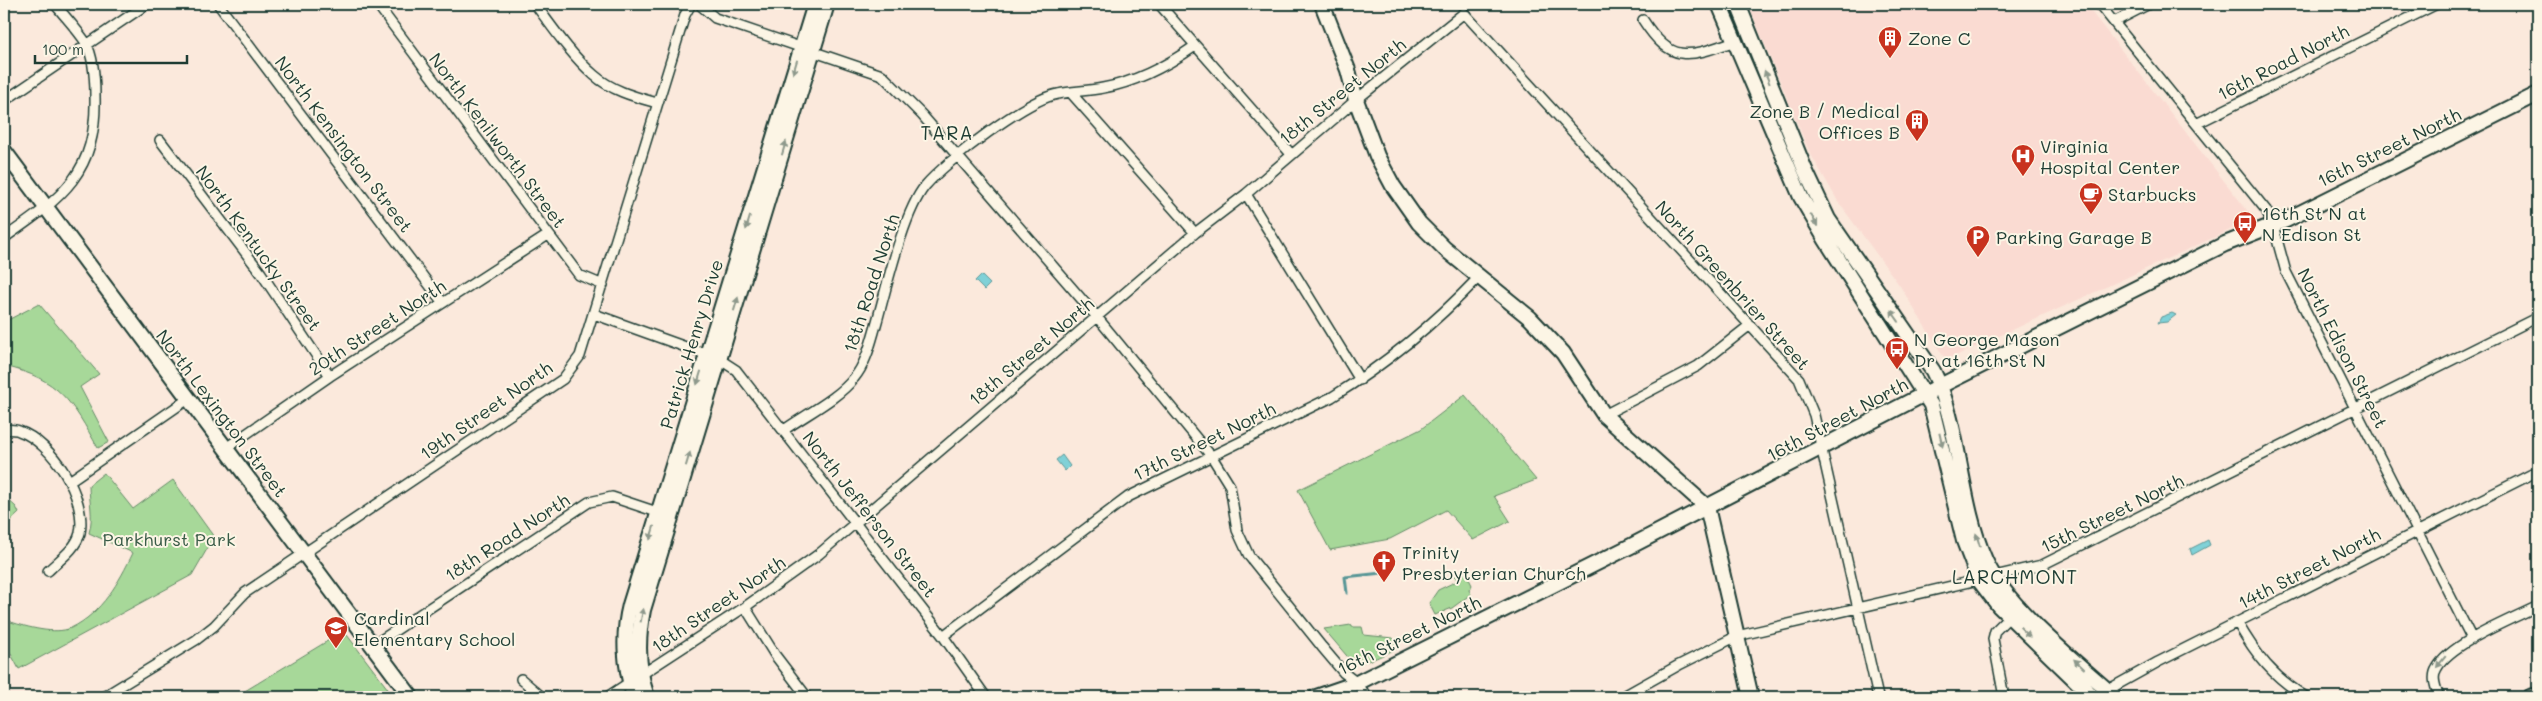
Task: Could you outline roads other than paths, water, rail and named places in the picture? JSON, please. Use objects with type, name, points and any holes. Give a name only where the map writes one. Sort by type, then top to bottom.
[{"type":"street","points":[[4,238],[46,208],[65,191],[78,174],[94,136],[95,78],[86,44],[55,4]]},
{"type":"street","points":[[4,101],[148,4]]},
{"type":"street","name":"North Kensington Street","points":[[218,4],[443,303]]},
{"type":"street","name":"North Kenilworth Street","points":[[377,4],[579,275],[603,285]]},
{"type":"street","points":[[535,4],[563,41],[595,76],[620,91],[658,103]]},
{"type":"street","name":"19th Street North","points":[[103,697],[196,640],[214,626],[245,593],[563,379],[580,356],[684,15],[691,4]]},
{"type":"street","points":[[699,4],[715,18],[882,75],[922,115],[1097,317],[1212,456],[1230,486],[1237,530],[1249,556],[1344,673],[1357,683],[1367,697]]},
{"type":"street","name":"Patrick Henry Drive","points":[[807,49],[814,4]]},
{"type":"street","name":"Patrick Henry Drive","points":[[634,697],[643,610],[665,515],[807,49],[827,4]]},
{"type":"street","points":[[1159,4],[1291,154]]},
{"type":"street","points":[[1322,4],[1348,70],[1356,100],[1377,156],[1394,186],[1419,223],[1445,249],[1530,318],[1563,353],[1604,415],[1707,507],[1751,697]]},
{"type":"street","points":[[1719,4],[1792,177],[1813,218],[1925,394],[1935,417],[1967,552],[1979,580],[2103,695]]},
{"type":"street","points":[[1738,4],[1805,170],[1828,219],[1928,364],[1940,386],[1976,535],[1985,561],[2014,612]]},
{"type":"street","name":"North Edison Street","points":[[2099,4],[2198,123],[2266,210],[2273,225],[2286,272],[2472,639]]},
{"type":"street","points":[[2114,22],[2149,4]]},
{"type":"street","name":"16th Road North","points":[[2198,123],[2437,4]]},
{"type":"street","name":"18th Street North","points":[[607,697],[745,607],[819,554],[1194,233],[1246,194],[1356,100],[1464,13]]},
{"type":"street","name":"North Greenbrier Street","points":[[1464,13],[1799,379],[1814,415],[1878,697]]},
{"type":"street","points":[[1643,20],[1662,46],[1673,52],[1700,53],[1735,41]]},
{"type":"street","points":[[958,158],[1007,120],[1040,100],[1058,94],[1105,88],[1133,80],[1169,65],[1195,46]]},
{"type":"street","points":[[1071,93],[1194,233]]},
{"type":"street","name":"16th Street North","points":[[1316,697],[1357,683],[1707,507],[1940,386],[2225,244],[2273,225],[2538,94]]},
{"type":"street","name":"North Kentucky Street","points":[[160,140],[261,273],[330,376]]},
{"type":"street","name":"North Lexington Street","points":[[4,151],[411,697]]},
{"type":"street","name":"18th Road North","points":[[784,430],[832,397],[854,378],[869,348],[910,214],[924,188],[958,158]]},
{"type":"street","points":[[1246,194],[1360,380]]},
{"type":"street","name":"20th Street North","points":[[226,448],[330,376],[548,235]]},
{"type":"street","name":"17th Street North","points":[[943,636],[1128,497],[1332,397],[1360,380],[1414,338],[1479,278]]},
{"type":"street","points":[[594,314],[713,356]]},
{"type":"street","name":"15th Street North","points":[[1622,697],[1679,665],[1737,636],[2042,565],[2357,410],[2538,317]]},
{"type":"street","points":[[1604,415],[1698,366],[1750,325]]},
{"type":"street","name":"North Jefferson Street","points":[[713,356],[736,370],[943,636],[986,697]]},
{"type":"street","points":[[71,480],[188,398]]},
{"type":"street","points":[[4,429],[18,430],[39,442],[71,480],[81,507],[80,534],[71,550],[48,571]]},
{"type":"street","name":"14th Street North","points":[[2103,695],[2237,622],[2538,470]]},
{"type":"street","name":"18th Road North","points":[[372,646],[589,502],[612,497],[665,515]]},
{"type":"street","points":[[2439,697],[2434,683],[2436,669],[2446,656],[2472,639],[2538,606]]},
{"type":"street","points":[[745,607],[775,655],[807,697]]},
{"type":"street","points":[[2004,697],[1993,639],[1995,630],[2014,612]]},
{"type":"street","points":[[2237,622],[2260,660],[2287,685],[2306,697]]},
{"type":"street","points":[[521,679],[542,697]]},
{"type":"street","name":"Patrick Henry Drive","points":[[636,679],[647,697]]},
{"type":"street","points":[[2530,697],[2538,695]]},
{"type":"water","points":[[981,275],[990,284],[984,290],[975,281]]},
{"type":"water","points":[[2172,313],[2176,315],[2167,322],[2158,323],[2161,317]]},
{"type":"water","points":[[1062,455],[1070,466],[1065,471],[1056,460]]},
{"type":"water","points":[[2208,540],[2210,545],[2192,555],[2190,549]]},
{"type":"waterway","points":[[1347,593],[1345,577],[1382,573]]},
{"type":"place","name":"Zone C","points":[[1890,59]]},
{"type":"place","name":"Zone B / Medical Offices B","points":[[1917,142]]},
{"type":"place","name":"Virginia Hospital Center","points":[[2023,177]]},
{"type":"place","name":"Starbucks","points":[[2091,215]]},
{"type":"place","name":"16th St N at N Edison St","points":[[2245,244]]},
{"type":"place","name":"Parking Garage B","points":[[1978,258]]},
{"type":"place","name":"N George Mason Dr at 16th St N","points":[[1897,370]]},
{"type":"place","name":"Trinity Presbyterian Church","points":[[1384,583]]},
{"type":"place","name":"Cardinal Elementary School","points":[[336,649]]},
{"type":"district","name":"TARA","points":[[947,132]]},
{"type":"district","name":"LARCHMONT","points":[[2015,576]]},
{"type":"park label","name":"Parkhurst Park","points":[[169,539]]}]
